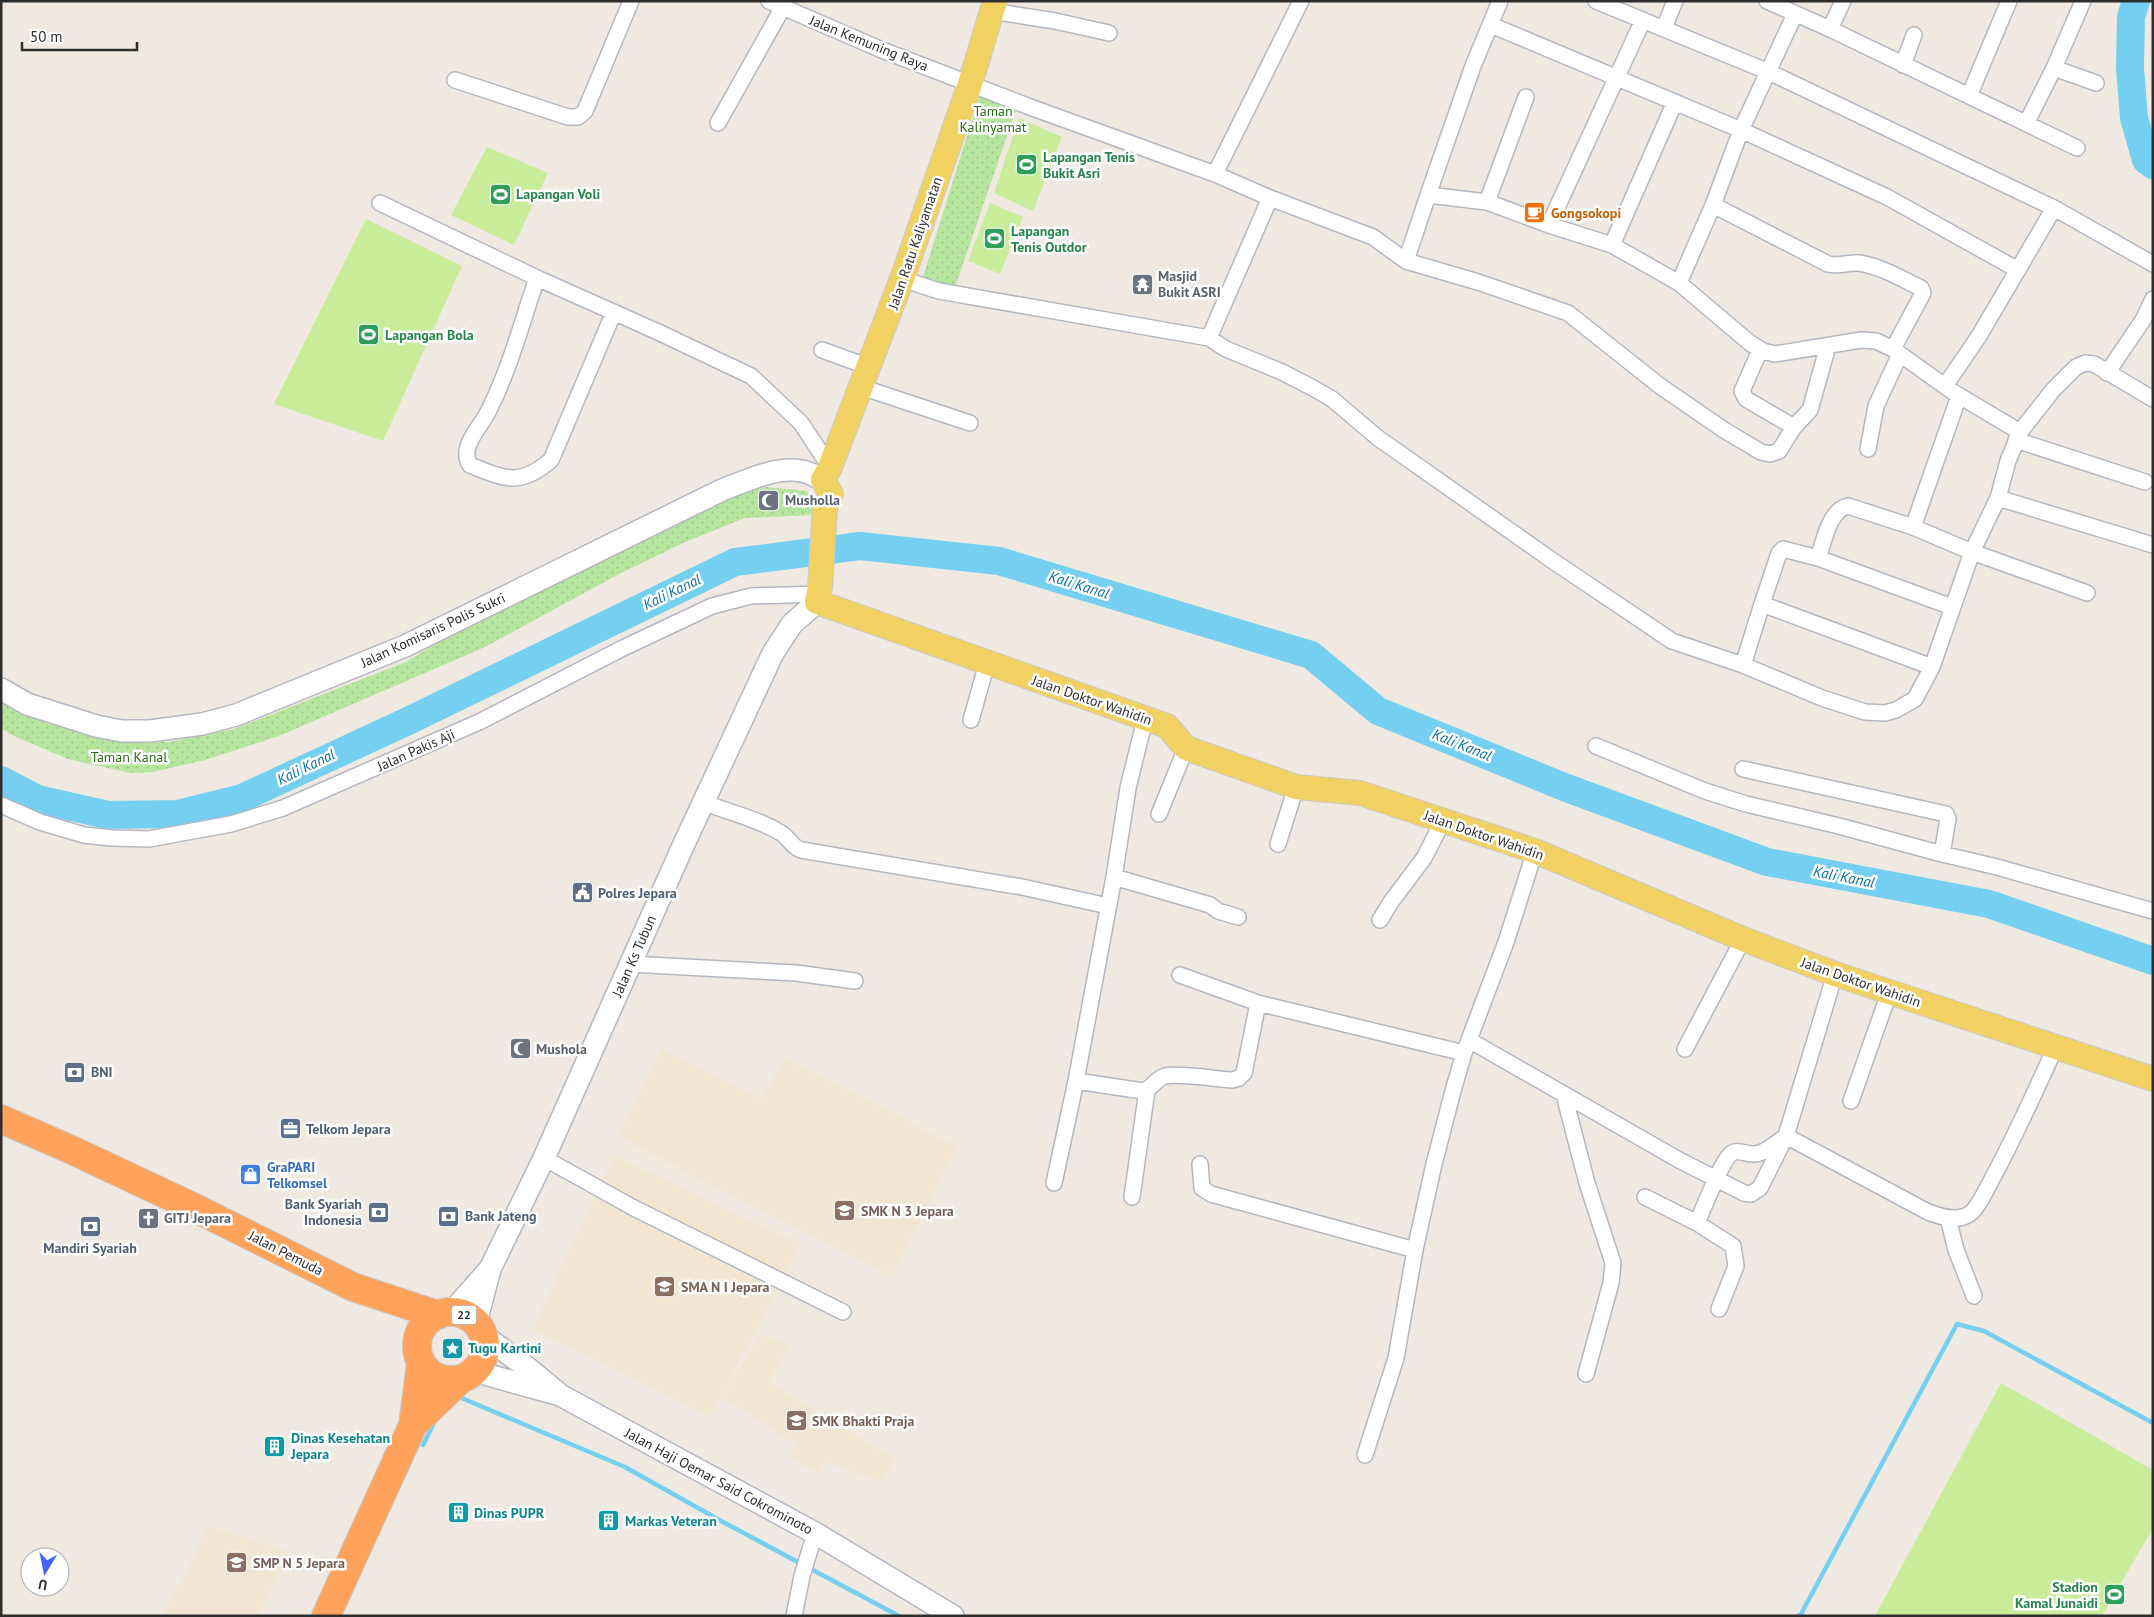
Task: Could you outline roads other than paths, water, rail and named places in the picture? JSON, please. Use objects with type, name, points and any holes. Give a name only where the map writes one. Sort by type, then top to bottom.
[{"type":"highway","name":"Jalan Pemuda","points":[[1,1119],[195,1208],[353,1287],[445,1314]]},
{"type":"highway","name":"22","points":[[353,1287],[419,1334]]},
{"type":"highway","name":"22","points":[[326,1616],[413,1425],[422,1363],[417,1348],[419,1334],[426,1323],[445,1314],[465,1315],[480,1329],[485,1348],[482,1361],[413,1425]]},
{"type":"highway","points":[[422,1363],[429,1372],[438,1378],[450,1380],[468,1375]]},
{"type":"main road","name":"Jalan Ratu Kaliyamatan","points":[[827,473],[902,279],[970,84],[993,6]]},
{"type":"main road","name":"Jalan Komisaris Polis Sukri","points":[[1,689],[27,704],[96,726],[122,730],[150,731],[202,724],[236,715],[405,646],[722,490],[754,478],[787,471],[827,473]]},
{"type":"main road","points":[[819,594],[825,508],[831,494],[827,473]]},
{"type":"main road","name":"Jalan Doktor Wahidin","points":[[819,594],[987,663],[1167,726],[1186,748],[1296,787],[1360,793],[1534,851],[1743,940],[1835,974],[2153,1079]]},
{"type":"main road","name":"Jalan Ks Tubun","points":[[480,1329],[490,1269],[544,1158],[703,802],[773,653],[792,624],[819,594]]},
{"type":"main road","points":[[445,1314],[490,1269]]},
{"type":"main road","points":[[480,1329],[560,1395]]},
{"type":"main road","name":"Jalan Haji Oemar Said Cokrominoto","points":[[468,1375],[560,1395],[815,1533],[953,1616]]},
{"type":"street","points":[[455,80],[568,117],[578,117],[585,111],[631,1]]},
{"type":"street","points":[[1215,174],[1301,1]]},
{"type":"street","points":[[1406,261],[1473,66],[1500,1]]},
{"type":"street","points":[[1596,1],[1769,72],[2054,208],[2153,264]]},
{"type":"street","points":[[1664,28],[1676,1]]},
{"type":"street","points":[[1767,1],[2027,122],[2077,148]]},
{"type":"street","points":[[1830,29],[1842,1]]},
{"type":"street","points":[[1969,96],[2009,1]]},
{"type":"street","points":[[2027,122],[2054,68],[2083,1]]},
{"type":"street","points":[[718,124],[776,4]]},
{"type":"street","name":"Jalan Kemuning Raya","points":[[776,4],[882,50],[1030,107],[1215,174],[1270,198],[1373,237],[1406,261],[1478,282],[1568,313],[1660,386],[1760,452],[1776,453],[1794,427]]},
{"type":"street","points":[[993,6],[1108,33]]},
{"type":"street","points":[[1679,283],[1713,205],[1741,130],[1796,14]]},
{"type":"street","points":[[1549,225],[1643,20]]},
{"type":"street","points":[[1491,25],[1741,130],[1887,197],[2018,270]]},
{"type":"street","points":[[1903,65],[1914,35]]},
{"type":"street","points":[[2054,68],[2096,83]]},
{"type":"street","points":[[1488,202],[1526,97]]},
{"type":"street","points":[[1612,245],[1675,102]]},
{"type":"street","points":[[1428,195],[1488,202],[1549,225],[1612,245],[1679,283],[1760,350],[1774,354],[1870,340],[1896,352],[2018,436],[2145,482]]},
{"type":"street","points":[[1209,338],[1270,198]]},
{"type":"street","points":[[380,203],[537,278],[751,376],[801,423],[827,473]]},
{"type":"street","points":[[1713,205],[1828,264],[1840,266],[1861,264],[1876,268],[1921,288],[1923,292],[1896,352],[1876,406],[1868,449]]},
{"type":"street","points":[[1945,386],[1979,336],[2054,208]]},
{"type":"street","points":[[537,278],[493,401],[481,426],[468,444],[466,454],[470,465],[496,475],[514,478],[526,477],[537,472],[550,460],[614,312]]},
{"type":"street","points":[[902,279],[939,291],[1209,338],[1226,349],[1298,380],[1332,399],[1378,438],[1672,641],[1743,665],[1822,698],[1865,712],[1878,713],[1896,710],[1912,703],[1932,667],[1972,552],[1998,498],[2018,436],[2053,390],[2076,367],[2084,363],[2094,364],[2153,399]]},
{"type":"street","points":[[2107,373],[2143,320],[2153,299]]},
{"type":"street","points":[[1760,350],[1742,391],[1746,399],[1794,427],[1810,410],[1828,346]]},
{"type":"street","points":[[822,350],[865,377],[970,423]]},
{"type":"street","points":[[1914,527],[1959,396]]},
{"type":"street","points":[[1998,498],[2153,545]]},
{"type":"street","points":[[1818,558],[1837,512],[1844,507],[1860,508],[1914,527],[1972,552],[2087,593]]},
{"type":"street","points":[[1743,665],[1781,550],[1818,558],[1952,607]]},
{"type":"street","name":"Jalan Pakis Aji","points":[[1,805],[40,822],[84,835],[112,838],[149,839],[231,824],[283,808],[479,722],[621,649],[712,606],[725,601],[751,596],[819,594]]},
{"type":"street","points":[[1762,604],[1932,667]]},
{"type":"street","points":[[972,720],[987,663]]},
{"type":"street","points":[[1054,1183],[1076,1081],[1114,877],[1128,788],[1145,719]]},
{"type":"street","points":[[1596,746],[1698,788],[1731,799],[1942,854],[1997,866],[2153,911]]},
{"type":"street","points":[[1159,814],[1186,748]]},
{"type":"street","points":[[1743,769],[1947,815],[1948,819],[1942,854]]},
{"type":"street","points":[[1278,844],[1296,787]]},
{"type":"street","points":[[703,802],[773,829],[784,835],[792,845],[801,850],[1022,887],[1108,906]]},
{"type":"street","points":[[1380,920],[1390,902],[1424,858],[1443,821]]},
{"type":"street","points":[[1365,1455],[1396,1358],[1415,1250],[1434,1164],[1467,1047],[1506,942],[1534,851]]},
{"type":"street","points":[[1114,877],[1210,905],[1218,911],[1238,917]]},
{"type":"street","points":[[1685,1049],[1743,940]]},
{"type":"street","points":[[630,964],[796,973],[855,981]]},
{"type":"street","points":[[1180,975],[1258,1003],[1467,1047],[1564,1095],[1744,1193],[1755,1192],[1760,1188],[1786,1136],[1835,974]]},
{"type":"street","points":[[1851,1101],[1889,993]]},
{"type":"street","points":[[1132,1197],[1147,1090],[1158,1079],[1168,1076],[1232,1080],[1242,1076],[1258,1003]]},
{"type":"street","points":[[1786,1136],[1928,1212],[1948,1218],[1963,1217],[1972,1212],[1983,1196],[2013,1141],[2055,1048]]},
{"type":"street","points":[[1076,1081],[1147,1090]]},
{"type":"street","points":[[1564,1095],[1587,1182],[1613,1263],[1611,1283],[1586,1374]]},
{"type":"street","points":[[1697,1223],[1716,1179],[1731,1154],[1736,1152],[1760,1153],[1786,1136]]},
{"type":"street","points":[[544,1158],[632,1207],[843,1312]]},
{"type":"street","points":[[1200,1164],[1202,1188],[1211,1194],[1415,1250]]},
{"type":"street","points":[[1645,1197],[1697,1223],[1733,1246],[1736,1254],[1736,1266],[1719,1309]]},
{"type":"street","points":[[1948,1218],[1956,1250],[1974,1296]]},
{"type":"street","points":[[794,1616],[802,1576],[815,1533]]},
{"type":"waterway","points":[[2136,1],[2131,17],[2130,68],[2134,118],[2146,160],[2153,165]]},
{"type":"waterway","name":"Kali Kanal","points":[[1,780],[37,799],[108,815],[177,814],[242,798],[408,721],[735,562],[860,546],[999,561],[1311,655],[1378,711],[1564,787],[1767,862],[1989,904],[2153,961]]},
{"type":"waterway","points":[[1798,1616],[1801,1614],[1957,1324],[1984,1331],[2153,1423]]},
{"type":"waterway","points":[[458,1398],[625,1467],[723,1522],[899,1616]]},
{"type":"waterway","points":[[423,1445],[436,1419]]},
{"type":"place","name":"Lapangan Tenis Bukit Asri","points":[[1027,165]]},
{"type":"place","name":"Lapangan Voli","points":[[500,194]]},
{"type":"place","name":"Gongsokopi","points":[[1535,213]]},
{"type":"place","name":"Lapangan Tenis Outdor","points":[[995,239]]},
{"type":"place","name":"Masjid Bukit ASRI","points":[[1142,284]]},
{"type":"place","name":"Lapangan Bola","points":[[369,335]]},
{"type":"place","name":"Musholla","points":[[769,500]]},
{"type":"place","name":"Polres Jepara","points":[[582,893]]},
{"type":"place","name":"Mushola","points":[[520,1049]]},
{"type":"place","name":"BNI","points":[[75,1072]]},
{"type":"place","name":"Telkom Jepara","points":[[290,1129]]},
{"type":"place","name":"GraPARI Telkomsel","points":[[251,1175]]},
{"type":"place","name":"SMK N 3 Jepara","points":[[845,1211]]},
{"type":"place","name":"Bank Syariah Indonesia","points":[[378,1212]]},
{"type":"place","name":"Bank Jateng","points":[[449,1216]]},
{"type":"place","name":"GITJ Jepara","points":[[148,1218]]},
{"type":"place","name":"Mandiri Syariah","points":[[90,1226]]},
{"type":"place","name":"SMA N I Jepara","points":[[665,1287]]},
{"type":"place","name":"Tugu Kartini","points":[[452,1348]]},
{"type":"place","name":"SMK Bhakti Praja","points":[[796,1421]]},
{"type":"place","name":"Dinas Kesehatan Jepara","points":[[275,1446]]},
{"type":"place","name":"Dinas PUPR","points":[[458,1513]]},
{"type":"place","name":"Markas Veteran","points":[[609,1521]]},
{"type":"place","name":"SMP N 5 Jepara","points":[[237,1563]]},
{"type":"place","name":"Stadion Kamal Junaidi","points":[[2114,1595]]},
{"type":"park label","name":"Taman Kalinyamat","points":[[993,120]]},
{"type":"park label","name":"Taman Kanal","points":[[129,757]]}]
